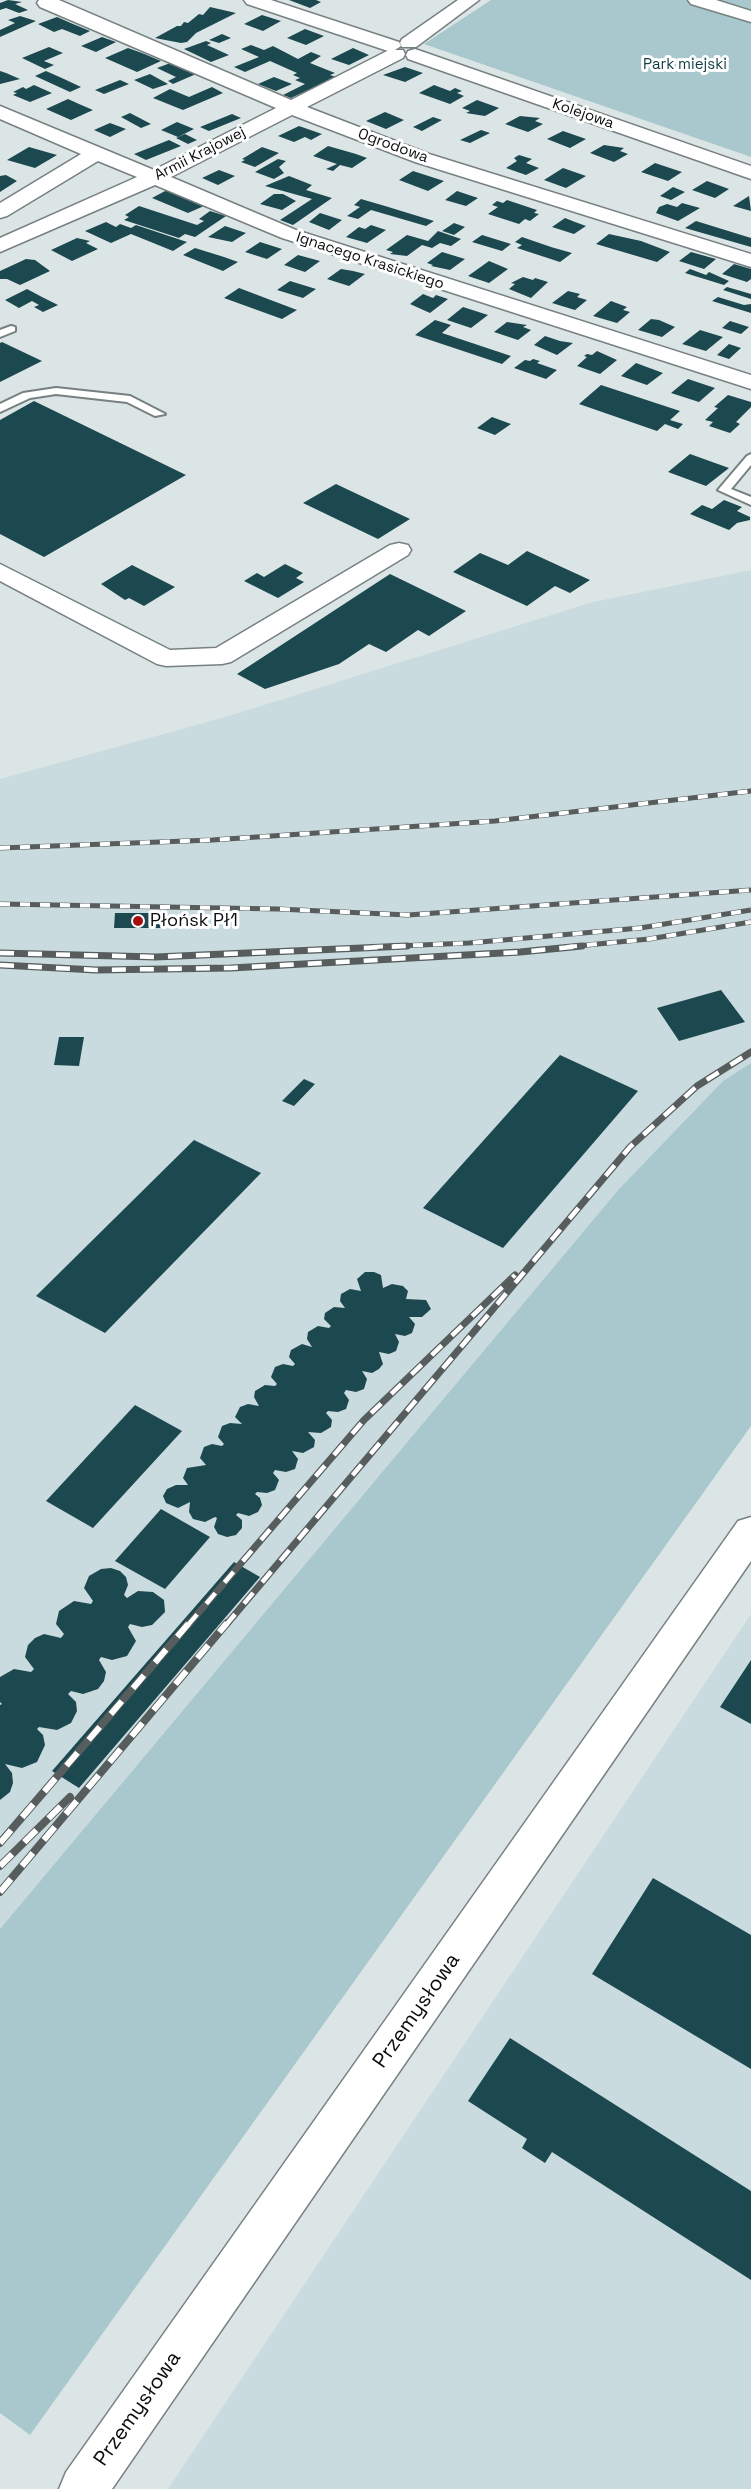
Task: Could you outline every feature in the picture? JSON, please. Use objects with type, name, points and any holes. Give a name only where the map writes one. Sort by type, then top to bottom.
[{"type":"street","name":"Kolejowa","points":[[253,0],[403,49],[751,173]]},
{"type":"street","name":"Armii Krajowej","points":[[0,246],[155,177],[403,49],[470,0]]},
{"type":"street","points":[[697,0],[751,17]]},
{"type":"street","name":"Ogrodowa","points":[[45,1],[291,107],[472,175],[751,261]]},
{"type":"street","name":"Ignacego Krasickiego","points":[[0,111],[289,234],[751,382]]},
{"type":"street","points":[[0,212],[98,152]]},
{"type":"street","points":[[0,571],[166,658],[222,656],[399,549]]},
{"type":"street","name":"Przemysłowa","points":[[82,2489],[751,1532]]},
{"type":"lane","points":[[0,334],[11,328]]},
{"type":"lane","points":[[0,409],[27,395],[56,391],[130,399],[159,414]]},
{"type":"lane","points":[[751,458],[724,490],[751,501]]},
{"type":"shaded area","points":[[751,570],[751,1063],[723,1081],[619,1189],[0,1929],[0,779],[229,716],[593,602]]},
{"type":"shaded area","points":[[751,1614],[751,2489],[168,2489]]},
{"type":"green space","name":"Park miejski","points":[[491,0],[751,0],[751,157],[424,44]]},
{"type":"green space","points":[[751,1063],[751,1426],[30,2435],[0,2413],[0,1929],[619,1189],[723,1081]]},
{"type":"building","points":[[8,0],[22,2],[15,4],[28,10],[19,13],[6,8],[0,10],[0,3]]},
{"type":"building","points":[[289,0],[316,0],[321,2],[310,8]]},
{"type":"building","points":[[210,7],[236,13],[196,33],[187,42],[155,38],[181,26],[184,22],[188,23],[199,14],[203,15]]},
{"type":"building","points":[[262,15],[281,21],[263,31],[244,24]]},
{"type":"building","points":[[20,16],[36,21],[0,37],[0,30],[15,23],[8,20]]},
{"type":"building","points":[[57,17],[90,31],[80,36],[62,29],[54,32],[38,24]]},
{"type":"building","points":[[305,29],[324,36],[306,45],[287,38]]},
{"type":"building","points":[[222,34],[231,38],[219,43],[209,40]]},
{"type":"building","points":[[102,37],[116,42],[96,52],[81,46]]},
{"type":"building","points":[[206,41],[211,43],[207,45],[229,55],[211,62],[184,49]]},
{"type":"building","points":[[251,45],[264,50],[273,46],[298,59],[311,52],[321,56],[310,63],[335,73],[330,75],[336,77],[291,98],[283,95],[305,84],[295,80],[300,78],[293,75],[297,73],[270,61],[245,72],[234,67],[259,57],[241,49]]},
{"type":"building","points":[[49,47],[63,53],[44,61],[54,65],[45,69],[22,58]]},
{"type":"building","points":[[128,48],[161,61],[137,72],[105,58]]},
{"type":"building","points":[[353,48],[369,55],[349,65],[331,59]]},
{"type":"building","points":[[173,62],[196,74],[173,84],[168,81],[176,77],[157,68]]},
{"type":"building","points":[[405,67],[423,73],[405,82],[383,75]]},
{"type":"building","points":[[0,71],[6,73],[20,79],[0,84]]},
{"type":"building","points":[[46,71],[81,87],[70,92],[35,76]]},
{"type":"building","points":[[150,74],[168,84],[153,89],[134,80]]},
{"type":"building","points":[[274,77],[292,84],[276,91],[258,84]]},
{"type":"building","points":[[120,80],[129,84],[104,94],[95,90]]},
{"type":"building","points":[[34,85],[52,93],[30,102],[13,95],[17,93],[13,92],[23,87],[26,89]]},
{"type":"building","points":[[434,85],[450,91],[455,88],[462,91],[457,93],[464,96],[450,104],[419,93]]},
{"type":"building","points":[[212,87],[223,93],[183,110],[153,98],[170,89],[189,97]]},
{"type":"building","points":[[68,99],[93,110],[71,120],[46,109]]},
{"type":"building","points":[[477,100],[499,108],[485,116],[466,113],[470,111],[462,108]]},
{"type":"building","points":[[385,112],[404,120],[386,129],[366,121]]},
{"type":"building","points":[[130,113],[151,124],[141,128],[121,117]]},
{"type":"building","points":[[232,114],[241,118],[209,131],[200,127]]},
{"type":"building","points":[[520,116],[540,118],[535,121],[543,124],[528,132],[505,124]]},
{"type":"building","points":[[433,117],[442,120],[422,131],[413,127]]},
{"type":"building","points":[[177,122],[194,129],[178,137],[161,130]]},
{"type":"building","points":[[110,123],[126,129],[110,137],[94,130]]},
{"type":"building","points":[[299,126],[322,134],[311,140],[305,137],[294,142],[278,136]]},
{"type":"building","points":[[481,130],[490,133],[470,143],[460,140]]},
{"type":"building","points":[[563,131],[586,139],[570,148],[547,139]]},
{"type":"building","points":[[185,134],[197,140],[188,144],[176,138]]},
{"type":"building","points":[[169,140],[181,146],[146,160],[134,154]]},
{"type":"building","points":[[604,145],[624,148],[620,151],[628,154],[614,162],[590,153]]},
{"type":"building","points":[[328,146],[367,158],[352,168],[340,165],[333,171],[326,169],[337,164],[313,156]]},
{"type":"building","points":[[29,147],[57,155],[35,168],[7,160]]},
{"type":"building","points":[[262,147],[279,153],[255,167],[241,162],[245,160],[242,159]]},
{"type":"building","points":[[519,155],[532,159],[526,163],[539,168],[526,175],[506,168],[517,161],[514,158]]},
{"type":"building","points":[[278,159],[286,161],[279,167],[284,173],[274,179],[255,172]]},
{"type":"building","points":[[655,163],[682,172],[668,181],[641,172]]},
{"type":"building","points":[[563,168],[586,176],[566,188],[544,180]]},
{"type":"building","points":[[219,170],[235,176],[218,185],[202,178]]},
{"type":"building","points":[[413,171],[444,181],[428,191],[399,180]]},
{"type":"building","points":[[6,175],[17,181],[0,192],[0,176]]},
{"type":"building","points":[[289,176],[312,185],[306,190],[332,198],[293,225],[280,220],[312,199],[265,186]]},
{"type":"building","points":[[707,181],[729,189],[715,198],[692,190]]},
{"type":"building","points":[[673,187],[685,192],[671,200],[660,196]]},
{"type":"building","points":[[167,190],[204,206],[188,213],[152,198]]},
{"type":"building","points":[[457,191],[478,198],[466,206],[445,200]]},
{"type":"building","points":[[274,194],[283,194],[296,201],[282,210],[260,204]]},
{"type":"building","points":[[749,196],[751,211],[733,206]]},
{"type":"building","points":[[361,199],[434,221],[426,226],[371,210],[358,219],[347,216],[360,207],[354,205]]},
{"type":"building","points":[[507,200],[537,210],[534,213],[539,214],[530,221],[525,219],[519,224],[488,214],[498,207],[492,205],[497,201],[503,203]]},
{"type":"building","points":[[682,203],[700,208],[678,221],[656,213],[659,207],[667,204],[677,207]]},
{"type":"building","points":[[139,206],[197,225],[204,221],[199,219],[210,211],[226,216],[195,237],[185,234],[179,238],[124,220],[129,217],[125,215]]},
{"type":"building","points":[[320,213],[342,220],[329,230],[309,222]]},
{"type":"building","points":[[565,218],[586,226],[574,234],[552,227]]},
{"type":"building","points":[[696,221],[751,238],[751,247],[685,228]]},
{"type":"building","points":[[106,222],[116,227],[120,224],[131,228],[136,225],[187,242],[173,251],[131,234],[111,243],[85,231]]},
{"type":"building","points":[[454,223],[465,227],[454,235],[442,231]]},
{"type":"building","points":[[371,225],[386,230],[367,243],[346,237],[359,227],[365,229]]},
{"type":"building","points":[[225,226],[246,233],[232,242],[208,237]]},
{"type":"building","points":[[438,231],[461,239],[451,246],[440,243],[432,248],[422,245],[407,256],[390,254],[393,252],[386,250],[407,235],[428,241]]},
{"type":"building","points":[[609,234],[641,241],[670,252],[657,262],[596,244]]},
{"type":"building","points":[[482,235],[511,244],[502,251],[472,242]]},
{"type":"building","points":[[522,237],[572,253],[560,262],[517,248],[522,245],[515,242]]},
{"type":"building","points":[[77,238],[90,241],[86,243],[98,249],[72,261],[51,250]]},
{"type":"building","points":[[260,242],[282,249],[267,259],[245,252]]},
{"type":"building","points":[[195,248],[238,262],[223,271],[183,255]]},
{"type":"building","points":[[442,252],[465,259],[450,270],[427,263]]},
{"type":"building","points":[[691,252],[716,259],[704,269],[679,261]]},
{"type":"building","points":[[298,255],[320,261],[305,272],[284,265]]},
{"type":"building","points":[[26,259],[35,260],[50,271],[20,285],[7,279],[0,279],[0,271]]},
{"type":"building","points":[[489,261],[508,269],[489,283],[468,276]]},
{"type":"building","points":[[734,264],[751,269],[751,279],[747,282],[722,274]]},
{"type":"building","points":[[341,269],[365,274],[349,286],[327,279]]},
{"type":"building","points":[[690,269],[706,275],[709,272],[729,281],[724,285],[685,273]]},
{"type":"building","points":[[523,277],[548,282],[531,298],[509,289],[515,284],[511,283]]},
{"type":"building","points":[[290,281],[316,289],[303,298],[277,290]]},
{"type":"building","points":[[727,287],[751,294],[751,299],[723,290]]},
{"type":"building","points":[[239,288],[297,310],[282,319],[224,298]]},
{"type":"building","points":[[27,289],[58,305],[43,312],[34,307],[39,305],[32,301],[19,308],[5,300]]},
{"type":"building","points":[[568,291],[580,294],[577,297],[587,300],[575,310],[552,303]]},
{"type":"building","points":[[423,294],[433,298],[436,295],[448,299],[430,313],[410,304]]},
{"type":"building","points":[[718,297],[744,305],[751,304],[751,313],[712,301]]},
{"type":"building","points":[[611,301],[627,307],[623,310],[630,312],[617,323],[593,316]]},
{"type":"building","points":[[463,307],[488,315],[471,328],[447,320]]},
{"type":"building","points":[[651,319],[675,327],[662,337],[638,330]]},
{"type":"building","points":[[435,320],[451,325],[442,333],[511,356],[502,364],[415,335]]},
{"type":"building","points":[[730,321],[749,327],[741,334],[722,328]]},
{"type":"building","points":[[507,322],[527,325],[523,327],[531,330],[518,340],[494,332]]},
{"type":"building","points":[[700,330],[723,337],[706,351],[682,344]]},
{"type":"building","points":[[545,336],[573,343],[557,355],[534,345]]},
{"type":"building","points":[[0,343],[42,361],[0,382]]},
{"type":"building","points":[[729,344],[741,348],[729,359],[717,355]]},
{"type":"building","points":[[597,351],[617,360],[600,374],[577,366],[587,357],[584,356],[592,355]]},
{"type":"building","points":[[525,360],[540,361],[537,363],[557,370],[546,379],[514,368]]},
{"type":"building","points":[[636,363],[663,373],[647,385],[621,376]]},
{"type":"building","points":[[688,379],[715,388],[699,402],[671,393]]},
{"type":"building","points":[[601,385],[680,411],[670,420],[683,424],[678,429],[665,424],[657,431],[579,404]]},
{"type":"building","points":[[728,395],[751,402],[751,407],[736,422],[740,424],[730,433],[709,426],[713,422],[705,420],[718,408],[714,407]]},
{"type":"building","points":[[34,401],[186,475],[44,557],[0,534],[0,420]]},
{"type":"building","points":[[492,417],[511,424],[495,435],[477,428]]},
{"type":"building","points":[[690,454],[729,468],[706,486],[668,472]]},
{"type":"building","points":[[336,484],[410,519],[378,539],[303,503]]},
{"type":"building","points":[[724,500],[742,507],[737,511],[750,517],[750,520],[737,523],[729,530],[690,514],[702,505],[712,509]]},
{"type":"building","points":[[527,551],[590,580],[570,593],[555,586],[527,606],[453,572],[480,553],[508,565]]},
{"type":"building","points":[[285,564],[303,573],[296,578],[304,582],[278,598],[244,581],[257,573],[264,577]]},
{"type":"building","points":[[132,565],[175,587],[144,606],[129,598],[125,600],[101,584]]},
{"type":"building","points":[[390,574],[466,611],[429,636],[418,630],[386,652],[369,644],[339,664],[265,689],[237,674]]},
{"type":"building","name":"Płońsk Pł1","points":[[115,913],[162,913],[161,928],[114,928]]},
{"type":"building","points":[[721,990],[745,1022],[679,1041],[657,1008]]},
{"type":"building","points":[[59,1037],[84,1037],[79,1066],[54,1065]]},
{"type":"building","points":[[560,1055],[638,1091],[503,1248],[423,1208]]},
{"type":"building","points":[[304,1079],[315,1084],[294,1106],[282,1101]]},
{"type":"building","points":[[194,1140],[261,1173],[105,1333],[36,1296]]},
{"type":"building","points":[[365,1272],[381,1275],[383,1288],[392,1284],[403,1286],[408,1291],[406,1299],[426,1300],[431,1309],[422,1317],[409,1317],[415,1324],[412,1333],[405,1336],[395,1334],[399,1342],[396,1351],[389,1354],[379,1352],[383,1364],[379,1369],[372,1373],[362,1371],[367,1379],[364,1389],[356,1392],[346,1390],[344,1393],[349,1400],[346,1409],[326,1413],[332,1420],[331,1427],[321,1433],[308,1432],[315,1440],[314,1447],[303,1453],[292,1451],[298,1459],[295,1469],[286,1472],[275,1470],[273,1473],[279,1480],[275,1490],[255,1494],[260,1498],[262,1505],[258,1512],[249,1516],[238,1513],[236,1515],[242,1520],[242,1528],[236,1535],[227,1537],[218,1534],[214,1527],[217,1518],[215,1517],[205,1522],[193,1519],[189,1512],[190,1502],[178,1508],[166,1503],[163,1496],[167,1489],[176,1485],[188,1485],[183,1478],[187,1468],[206,1465],[200,1458],[204,1447],[224,1444],[218,1437],[222,1426],[230,1423],[242,1424],[235,1417],[240,1407],[248,1404],[259,1406],[254,1397],[255,1391],[265,1385],[275,1386],[277,1384],[271,1377],[275,1367],[283,1364],[293,1366],[295,1364],[289,1357],[291,1350],[302,1344],[312,1347],[307,1339],[308,1332],[318,1326],[329,1328],[331,1326],[324,1319],[325,1313],[334,1307],[345,1308],[340,1301],[341,1294],[350,1289],[361,1291],[357,1279]]},
{"type":"building","points":[[135,1405],[182,1431],[93,1528],[46,1501]]},
{"type":"building","points":[[161,1509],[210,1537],[165,1589],[115,1561]]},
{"type":"building","points":[[234,1562],[260,1577],[79,1788],[52,1771]]},
{"type":"building","points":[[111,1568],[120,1571],[126,1577],[128,1585],[124,1595],[127,1598],[138,1591],[153,1592],[164,1600],[165,1612],[152,1625],[142,1627],[130,1624],[128,1627],[136,1641],[127,1656],[112,1660],[101,1657],[99,1660],[106,1672],[104,1681],[98,1689],[83,1694],[71,1691],[68,1694],[76,1702],[77,1711],[71,1723],[57,1730],[39,1727],[37,1729],[43,1735],[45,1745],[37,1762],[22,1768],[5,1764],[12,1773],[13,1783],[10,1792],[0,1800],[0,1705],[2,1704],[0,1702],[0,1677],[14,1669],[31,1672],[34,1669],[25,1657],[28,1645],[35,1638],[44,1634],[61,1638],[64,1634],[56,1624],[59,1611],[74,1601],[91,1604],[93,1601],[84,1588],[89,1576],[101,1569]]},
{"type":"building","points":[[751,1660],[751,1724],[720,1707]]},
{"type":"building","points":[[653,1878],[751,1935],[751,2069],[592,1974]]},
{"type":"building","points":[[510,2038],[751,2191],[751,2280],[552,2152],[545,2163],[522,2148],[527,2139],[468,2101]]},
{"type":"railway","points":[[0,848],[212,840],[495,821],[751,791]]},
{"type":"railway","points":[[0,904],[278,909],[408,915],[751,890]]},
{"type":"railway","points":[[373,947],[469,943],[640,928],[751,910]]},
{"type":"railway","points":[[567,947],[649,939],[751,922]]},
{"type":"railway","points":[[0,953],[156,957],[407,946]]},
{"type":"railway","points":[[0,965],[96,970],[231,968],[520,952],[582,946]]},
{"type":"railway","points":[[226,1625],[630,1147],[697,1086],[751,1052]]},
{"type":"railway","points":[[188,1625],[364,1420],[515,1275]]},
{"type":"railway","points":[[0,1843],[189,1623]]},
{"type":"railway","points":[[0,1892],[227,1623]]},
{"type":"railway","points":[[0,1866],[70,1797]]},
{"type":"place","name":"Płońsk Pł1","points":[[138,921]]}]
